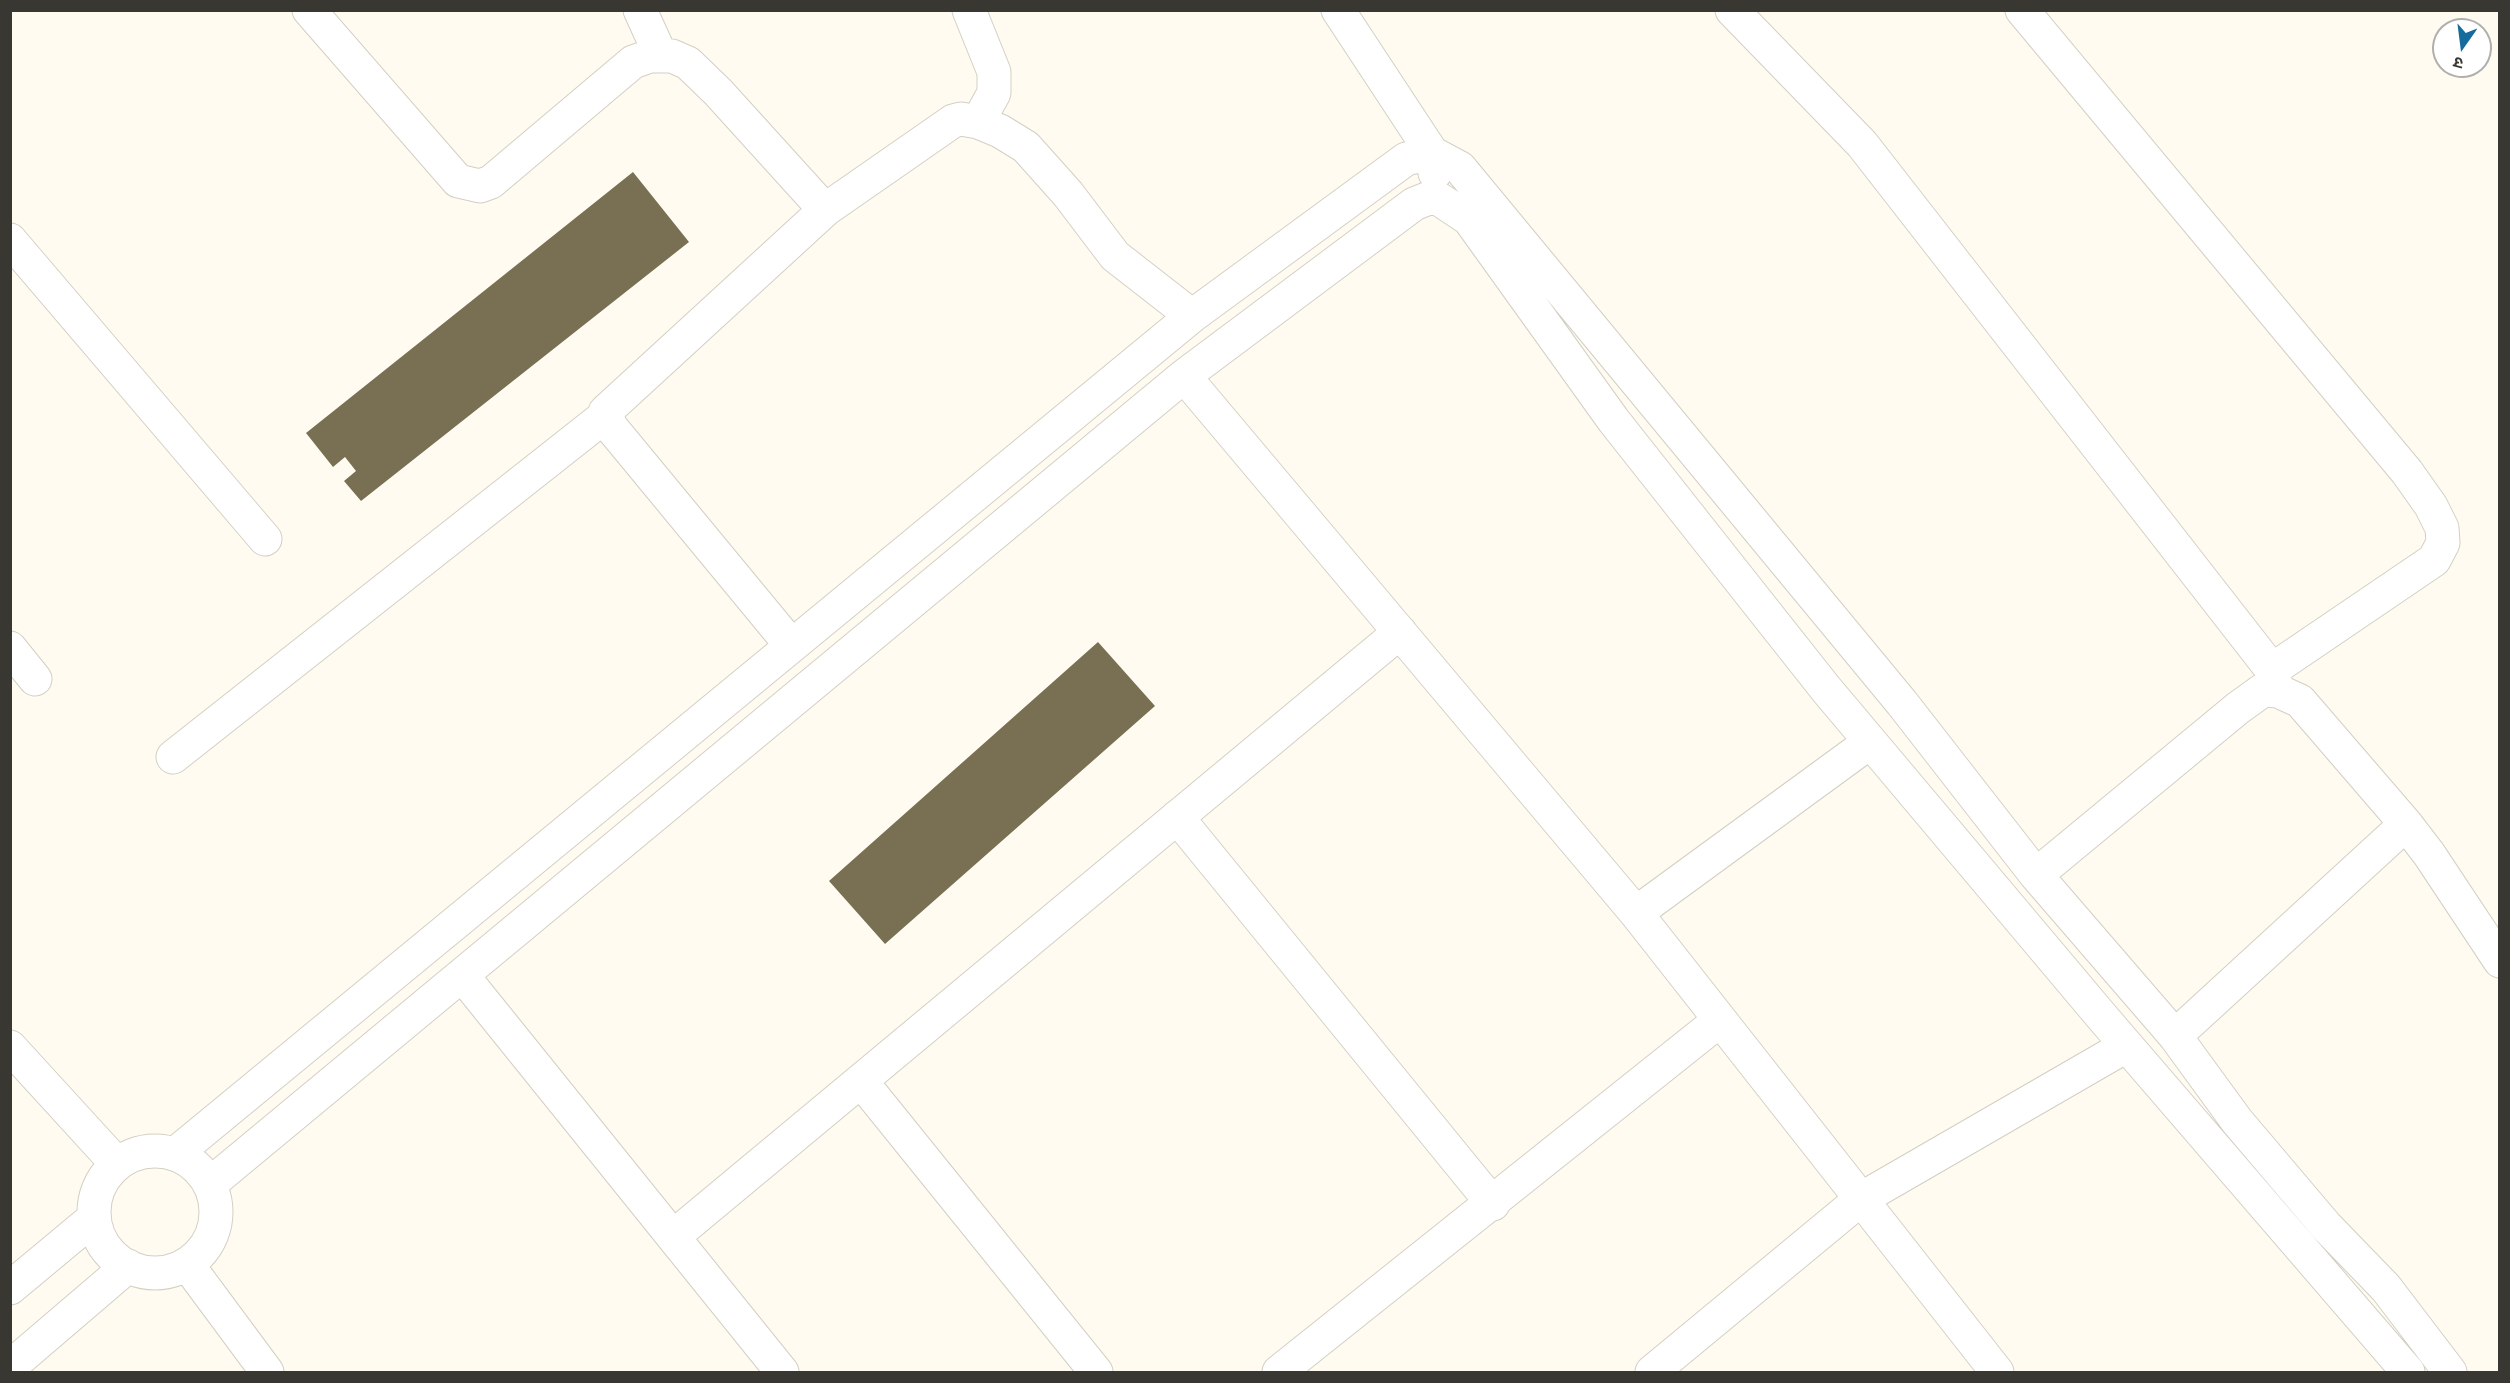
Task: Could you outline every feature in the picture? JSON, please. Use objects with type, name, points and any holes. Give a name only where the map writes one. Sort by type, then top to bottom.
[{"type":"street","points":[[309,10],[448,173],[468,185],[480,186],[491,182],[633,62],[650,56],[672,56],[688,63],[825,210]]},
{"type":"street","points":[[640,10],[661,56]]},
{"type":"street","points":[[969,10],[994,72],[994,93],[978,122]]},
{"type":"street","points":[[1338,10],[1432,153],[1439,199]]},
{"type":"street","points":[[1732,10],[1862,144],[2275,680],[2300,701],[2406,824],[2429,854],[2499,961]]},
{"type":"street","points":[[2022,10],[2407,472],[2431,506],[2442,528],[2443,543],[2434,560],[2238,708],[2036,875]]},
{"type":"street","points":[[174,757],[605,416],[607,408],[825,210],[953,120],[962,118],[978,122],[1000,131],[1026,147],[1068,194],[1115,256],[1192,316]]},
{"type":"street","points":[[175,1154],[1192,316],[1406,159],[1432,153],[1460,168],[1902,703],[2036,875],[2175,1036],[2237,1121],[2326,1226],[2386,1288],[2450,1372]]},
{"type":"street","points":[[210,1184],[1184,376],[1414,204],[1429,198],[1439,199],[1469,219],[1614,421],[1870,742],[2126,1046],[2408,1372]]},
{"type":"street","points":[[10,240],[265,539]]},
{"type":"street","points":[[1184,376],[1636,913],[1997,1372]]},
{"type":"street","points":[[605,416],[610,427],[791,645]]},
{"type":"street","points":[[674,1236],[1400,632]]},
{"type":"street","points":[[10,648],[35,679]]},
{"type":"street","points":[[1636,913],[1870,742]]},
{"type":"street","points":[[1178,817],[1493,1204]]},
{"type":"street","points":[[2175,1036],[2406,824]]},
{"type":"street","points":[[462,975],[782,1372]]},
{"type":"street","points":[[1279,1372],[1493,1204],[1720,1020]]},
{"type":"street","points":[[1652,1372],[1861,1198],[2126,1046]]},
{"type":"street","points":[[10,1047],[117,1164]]},
{"type":"street","points":[[861,1081],[1096,1372]]},
{"type":"street","points":[[145,1151],[175,1154],[201,1171],[210,1184],[215,1198],[214,1228],[199,1254],[187,1264],[173,1271],[142,1272],[128,1266],[105,1246],[97,1233],[94,1218],[99,1188],[106,1174],[117,1164],[145,1151]]},
{"type":"street","points":[[10,1288],[94,1218]]},
{"type":"street","points":[[187,1264],[267,1372]]},
{"type":"street","points":[[10,1367],[128,1266]]},
{"type":"building","points":[[633,172],[689,242],[361,501],[344,481],[356,471],[345,457],[333,467],[306,433]]},
{"type":"building","points":[[1098,642],[1155,706],[885,944],[829,881]]}]
